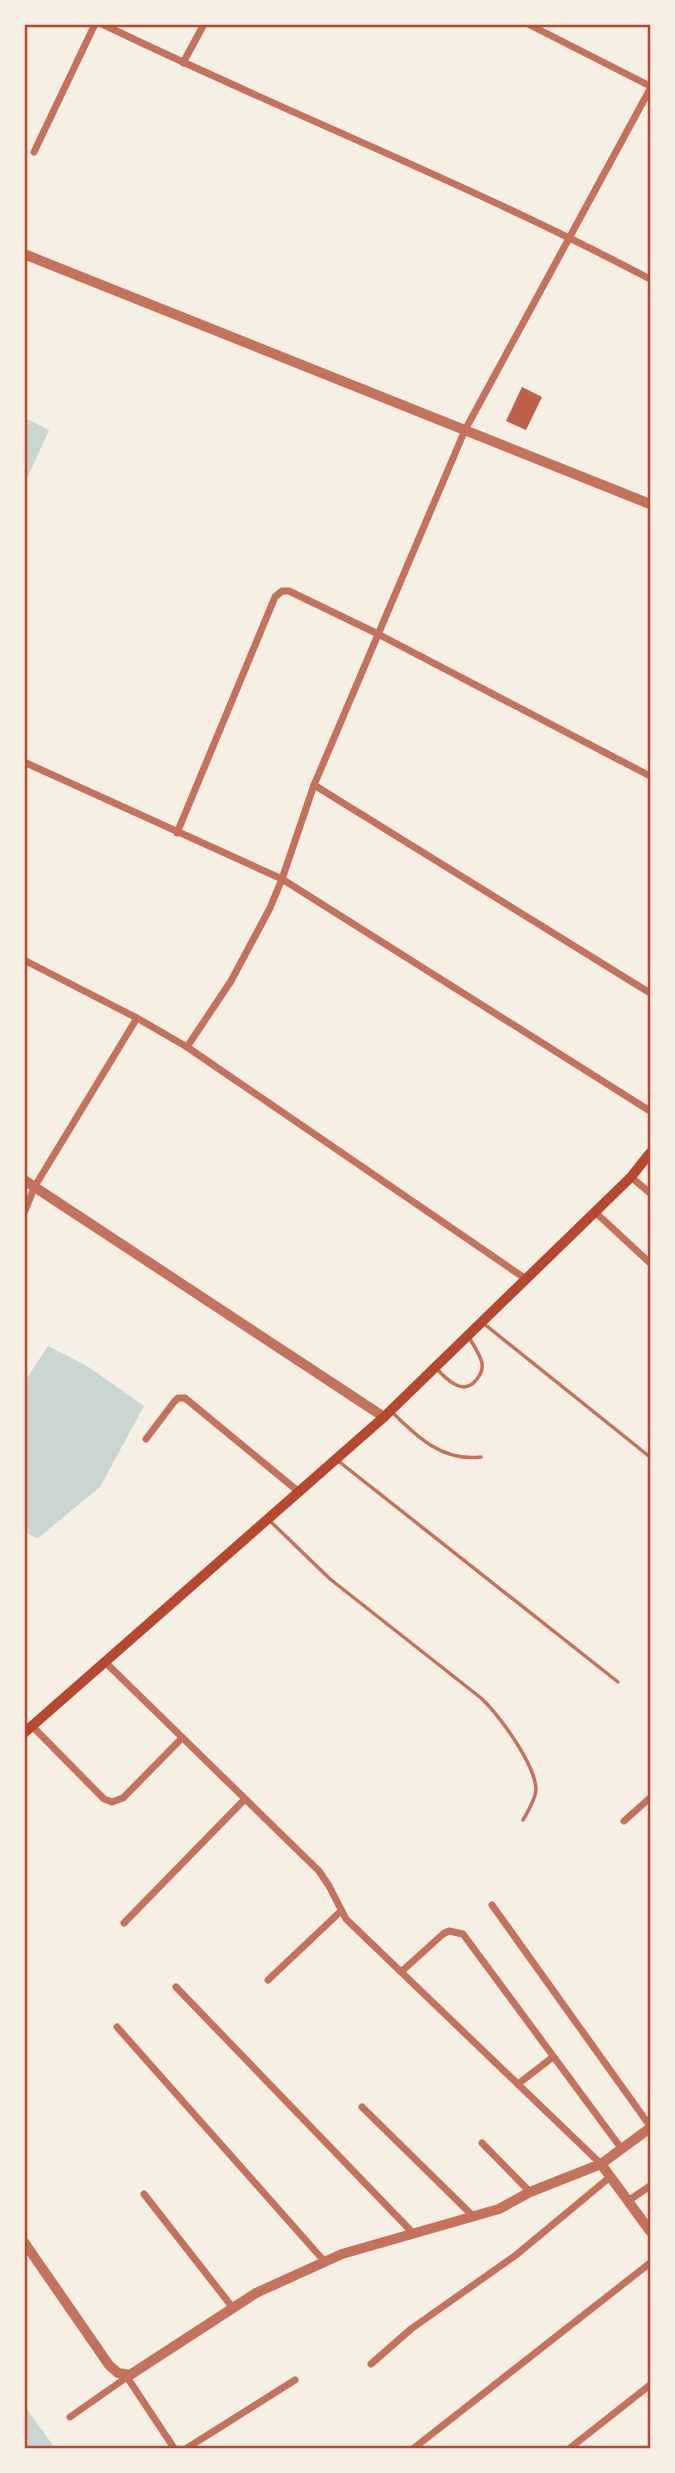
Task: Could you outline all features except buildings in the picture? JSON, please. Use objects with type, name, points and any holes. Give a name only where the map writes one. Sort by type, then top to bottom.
[{"type":"main road","points":[[27,1731],[387,1414],[631,1177],[650,1153]]},
{"type":"street","points":[[34,152],[95,24]]},
{"type":"street","points":[[102,24],[183,63],[570,236],[650,279]]},
{"type":"street","points":[[183,63],[204,24]]},
{"type":"street","points":[[187,1046],[231,981],[270,908],[314,785],[376,633],[465,430],[650,87],[528,24]]},
{"type":"street","points":[[24,254],[650,504]]},
{"type":"street","points":[[177,833],[275,597],[282,591],[289,591],[376,633],[650,776]]},
{"type":"street","points":[[24,762],[282,879],[650,1111]]},
{"type":"street","points":[[314,785],[650,993]]},
{"type":"street","points":[[24,960],[187,1046],[526,1279]]},
{"type":"street","points":[[24,1213],[35,1186],[137,1018]]},
{"type":"street","points":[[631,1177],[650,1193]]},
{"type":"street","points":[[24,1180],[387,1414]]},
{"type":"street","points":[[595,1212],[650,1263]]},
{"type":"street","points":[[146,1439],[174,1402],[178,1398],[185,1398],[299,1492]]},
{"type":"street","points":[[105,1662],[325,1878],[341,1911],[401,1972],[601,2164],[650,2231]]},
{"type":"street","points":[[27,1731],[93,1790],[112,1802],[123,1798],[182,1738]]},
{"type":"street","points":[[624,1821],[650,1797]]},
{"type":"street","points":[[124,1923],[245,1799]]},
{"type":"street","points":[[70,2417],[127,2376],[256,2293],[342,2254],[499,2209],[530,2192],[601,2164],[650,2127],[492,1905]]},
{"type":"street","points":[[268,1980],[341,1911]]},
{"type":"street","points":[[401,1972],[443,1934],[449,1931],[463,1934],[621,2148]]},
{"type":"street","points":[[176,1987],[413,2233]]},
{"type":"street","points":[[117,2027],[325,2262]]},
{"type":"street","points":[[518,2084],[553,2057]]},
{"type":"street","points":[[362,2107],[474,2217]]},
{"type":"street","points":[[482,2143],[530,2192]]},
{"type":"street","points":[[371,2364],[411,2329],[516,2255],[610,2177]]},
{"type":"street","points":[[628,2201],[650,2186]]},
{"type":"street","points":[[144,2194],[233,2308]]},
{"type":"street","points":[[24,2242],[109,2365],[118,2373],[127,2376],[174,2448]]},
{"type":"street","points":[[414,2448],[650,2263]]},
{"type":"street","points":[[187,2448],[295,2380]]},
{"type":"street","points":[[570,2448],[650,2385]]},
{"type":"lane","points":[[482,1322],[650,1457]]},
{"type":"lane","points":[[435,1368],[456,1386],[467,1387],[474,1383],[482,1364],[469,1335]]},
{"type":"lane","points":[[387,1414],[429,1445],[467,1459],[481,1457]]},
{"type":"lane","points":[[337,1459],[618,1682]]},
{"type":"lane","points":[[268,1519],[330,1580],[481,1698],[502,1721],[526,1761],[536,1788],[523,1820]]},
{"type":"shaded area","points":[[25,418],[49,430],[25,483]]},
{"type":"shaded area","points":[[48,1346],[87,1366],[144,1406],[100,1487],[38,1538],[25,1533],[25,1381]]},
{"type":"shaded area","points":[[25,2407],[55,2448],[25,2448]]}]
